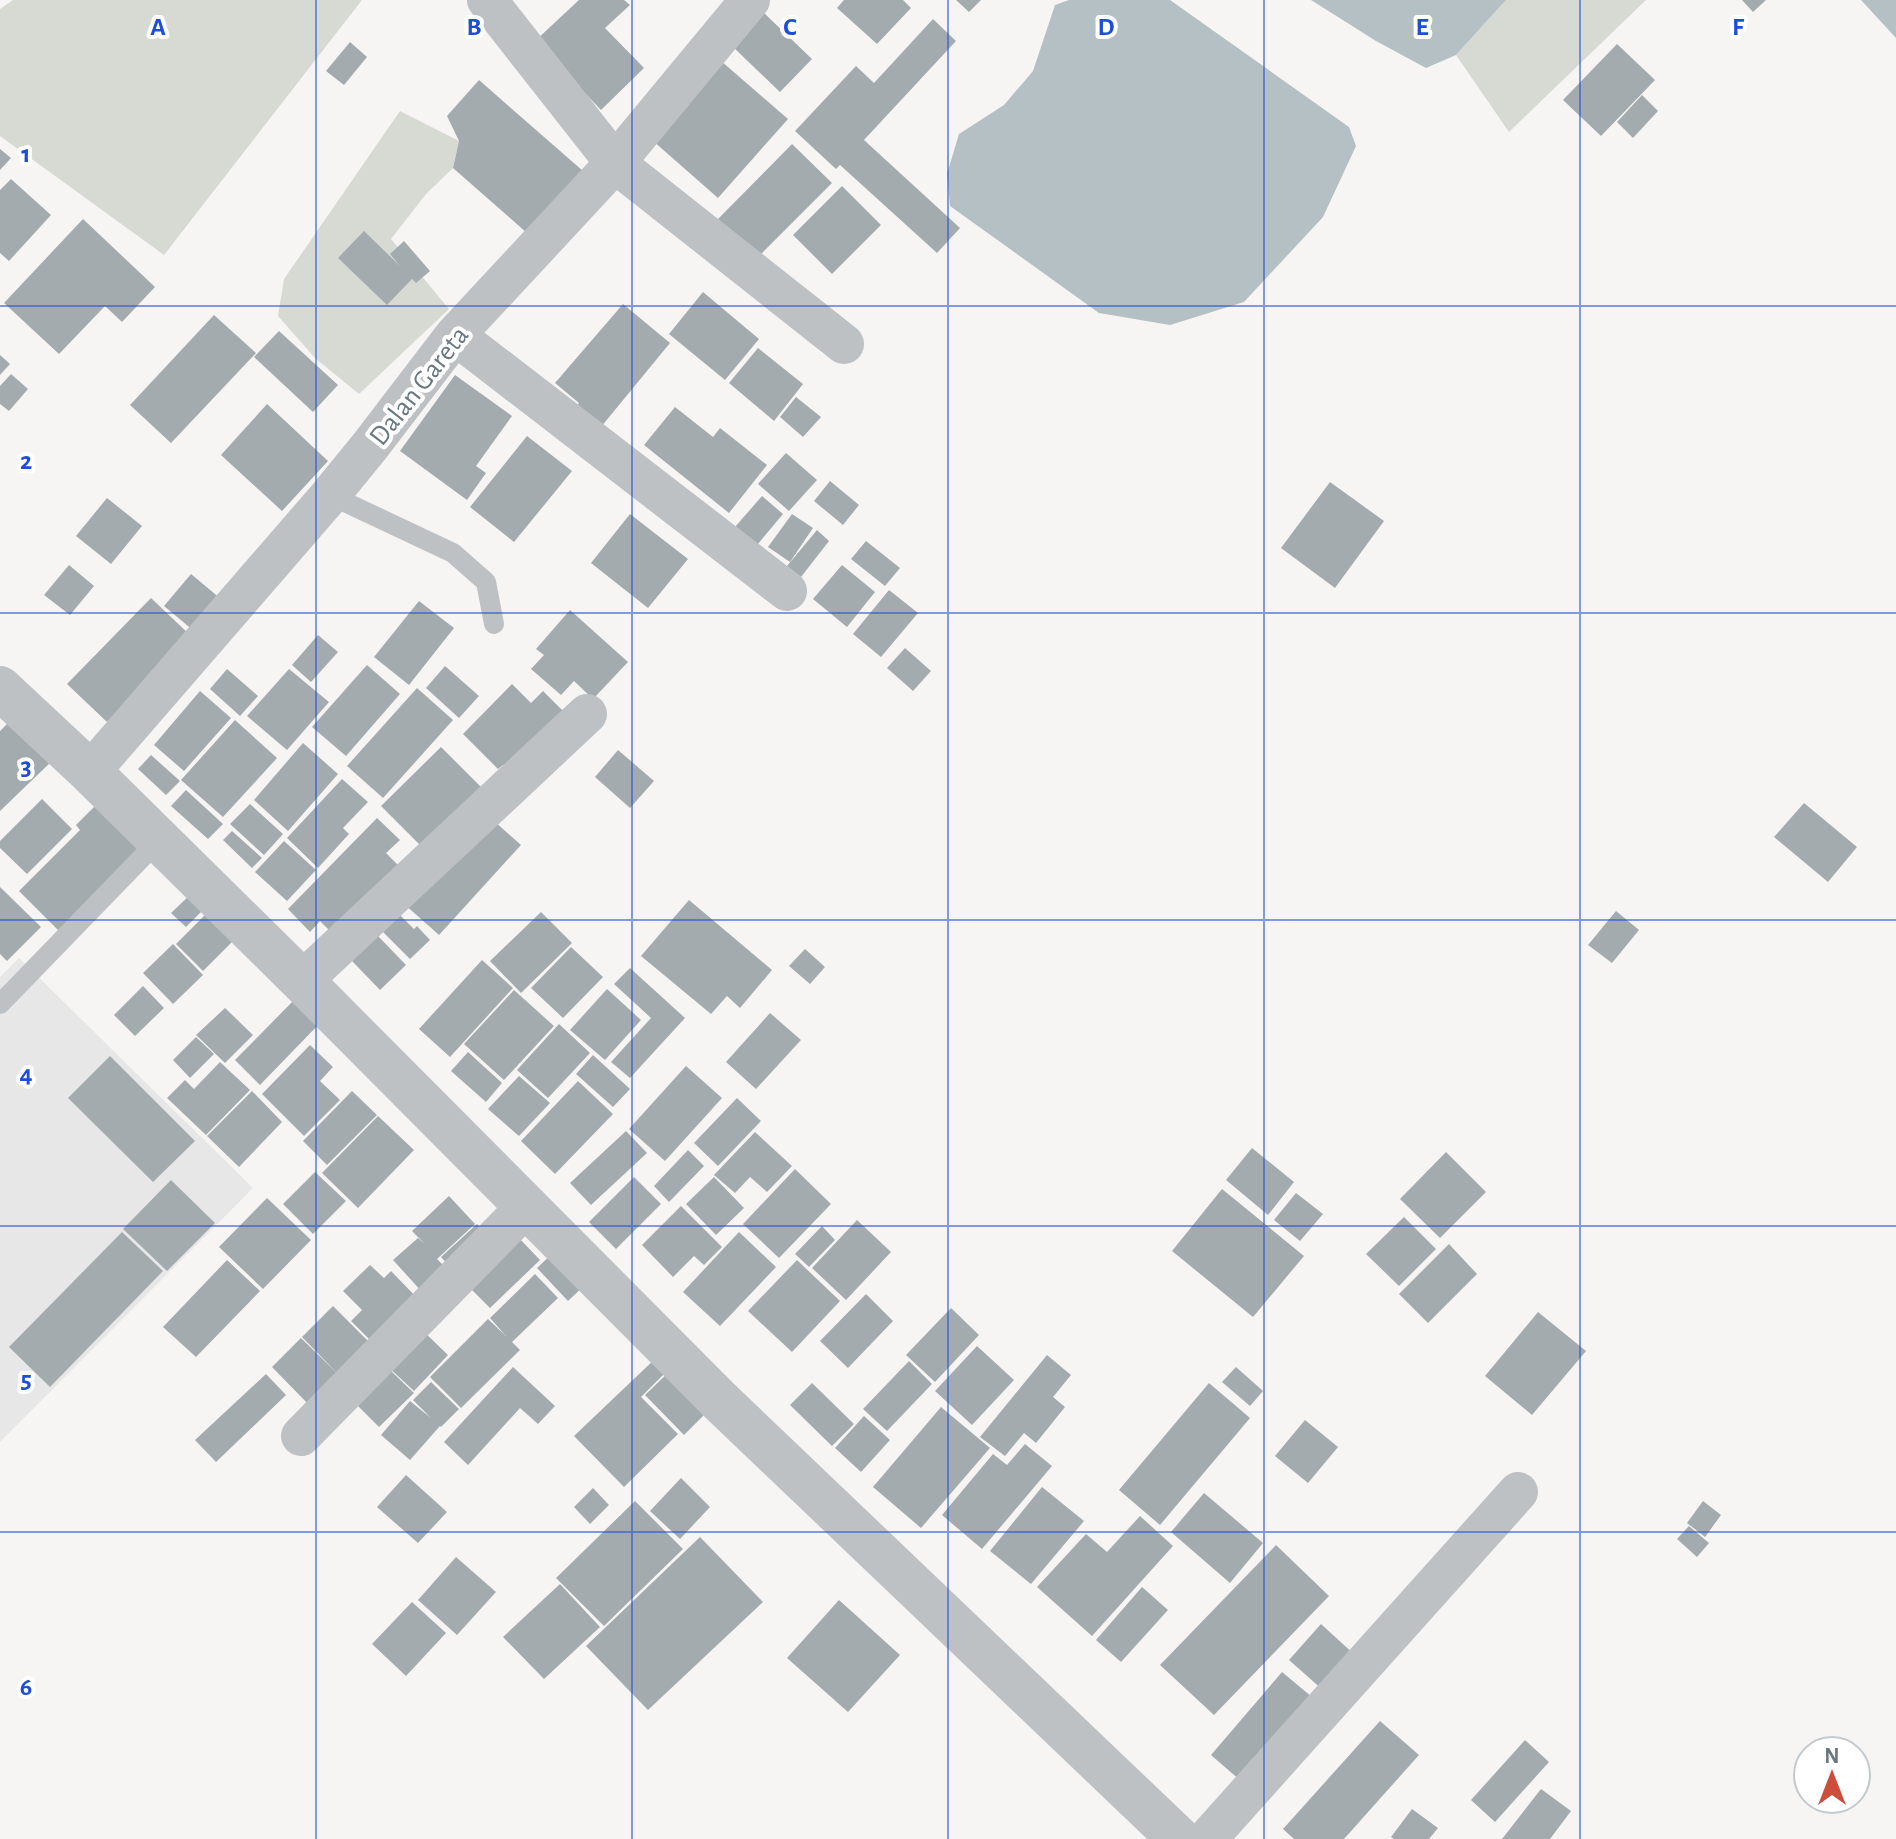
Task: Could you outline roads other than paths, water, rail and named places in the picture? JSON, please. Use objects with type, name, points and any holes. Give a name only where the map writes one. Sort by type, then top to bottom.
[{"type":"street","points":[[487,0],[615,163],[844,344]]},
{"type":"street","name":"Dalan Gareta","points":[[90,772],[330,495],[455,335],[615,163],[750,0]]},
{"type":"street","points":[[455,335],[787,591]]},
{"type":"street","points":[[0,688],[302,981],[720,1401],[1179,1839]]},
{"type":"street","points":[[302,981],[587,714]]},
{"type":"street","points":[[301,1436],[527,1206]]},
{"type":"street","points":[[1207,1839],[1518,1492]]},
{"type":"lane","points":[[330,495],[453,553],[486,582],[494,624]]},
{"type":"lane","points":[[0,1004],[159,840]]}]
